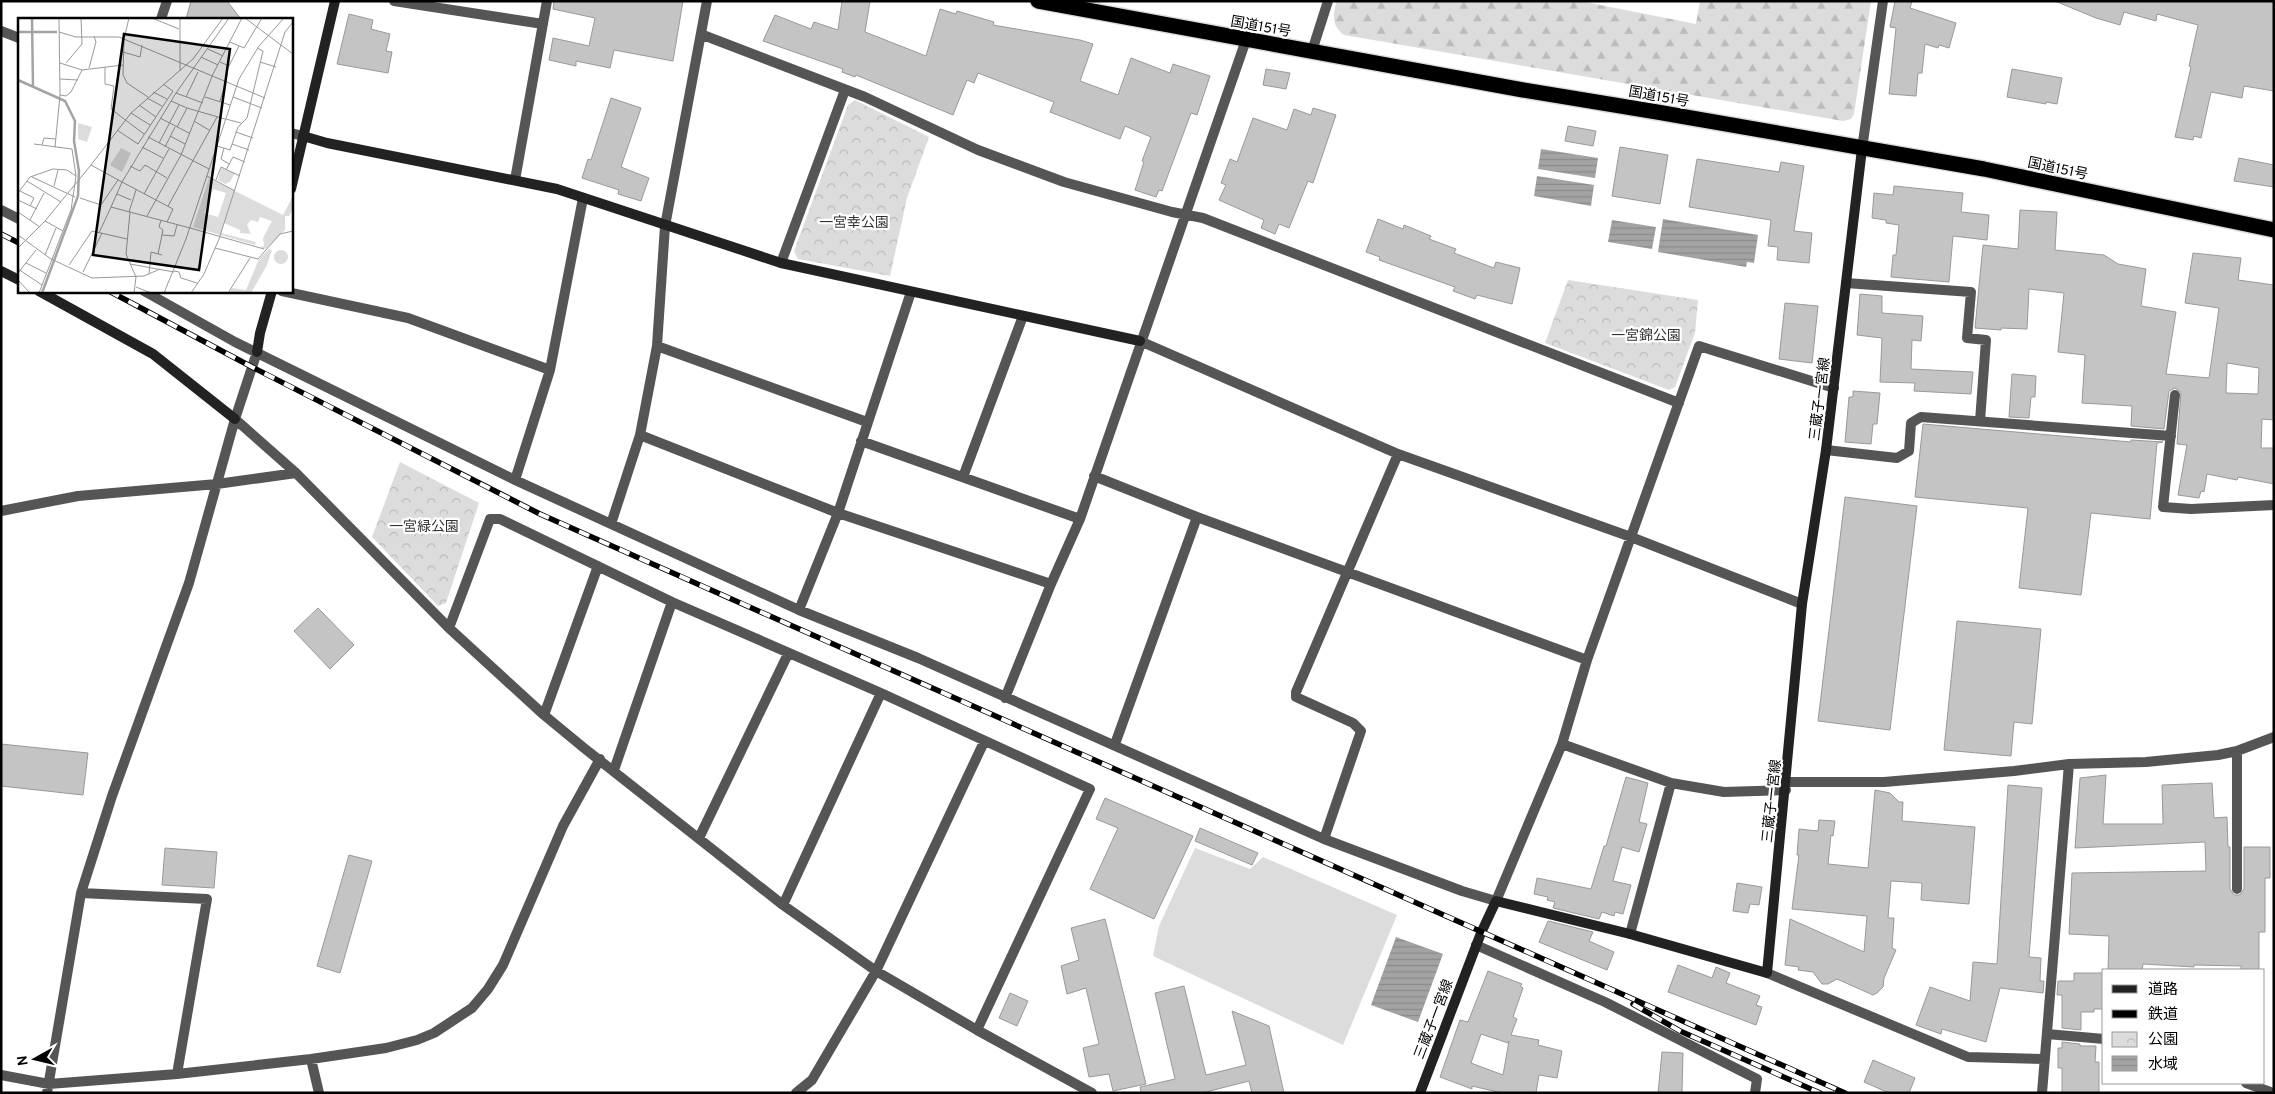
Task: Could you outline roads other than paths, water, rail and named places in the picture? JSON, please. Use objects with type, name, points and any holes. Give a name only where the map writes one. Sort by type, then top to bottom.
[{"type":"highway","name":"国道151号","points":[[1038,1],[1523,90],[1992,171],[2274,230]]},
{"type":"street","points":[[161,18],[167,1]]},
{"type":"street","points":[[292,186],[335,1]]},
{"type":"street","points":[[394,1],[543,24]]},
{"type":"street","points":[[515,180],[547,1]]},
{"type":"street","points":[[611,524],[640,435],[657,346],[664,226],[708,1]]},
{"type":"street","points":[[1312,51],[1328,1]]},
{"type":"street","points":[[1862,149],[1883,1]]},
{"type":"street","points":[[1,31],[18,38]]},
{"type":"street","points":[[703,34],[845,90],[978,150],[1055,179],[1203,218],[1680,403]]},
{"type":"street","points":[[1005,698],[1080,518],[1246,40]]},
{"type":"street","points":[[780,263],[845,90]]},
{"type":"street","points":[[292,133],[327,143],[557,189],[780,263],[1140,342],[1398,454],[1631,537],[1802,604]]},
{"type":"street","name":"三蔵子一宮線","points":[[1767,973],[1787,786],[1802,604],[1826,450],[1862,149]]},
{"type":"street","points":[[515,480],[550,370],[583,198]]},
{"type":"street","points":[[1,210],[18,218]]},
{"type":"street","points":[[1,271],[18,280]]},
{"type":"street","points":[[1846,283],[1971,292],[1967,338],[1986,340],[1980,421]]},
{"type":"street","points":[[41,292],[153,354],[235,419],[296,473],[449,628],[544,715],[784,904],[876,971],[977,1030],[1092,1093]]},
{"type":"street","points":[[146,292],[257,352],[515,480],[799,610],[918,658],[1005,698],[1115,744],[1324,839],[1462,892],[1630,934],[1767,973],[1968,1057],[2044,1059]]},
{"type":"street","points":[[48,1088],[81,893],[112,796],[189,582],[235,419],[257,352],[260,333],[272,292]]},
{"type":"street","points":[[287,292],[408,318],[550,370]]},
{"type":"street","points":[[799,610],[838,513],[911,292]]},
{"type":"street","points":[[962,477],[1023,316]]},
{"type":"street","points":[[657,346],[867,422]]},
{"type":"street","points":[[1496,901],[1562,744],[1587,660],[1699,346],[1834,388]]},
{"type":"street","points":[[2175,395],[2163,507],[2191,508],[2274,505]]},
{"type":"street","points":[[1826,450],[1897,458],[1909,451],[1911,423],[1921,417],[2171,436]]},
{"type":"street","points":[[640,435],[838,513],[1051,584]]},
{"type":"street","points":[[862,441],[1080,518]]},
{"type":"street","points":[[1324,839],[1361,731],[1353,722],[1296,697],[1296,692],[1398,454]]},
{"type":"street","points":[[1,511],[78,496],[217,484],[296,473]]},
{"type":"street","points":[[1094,476],[1197,517],[1587,660]]},
{"type":"street","points":[[1115,744],[1197,517]]},
{"type":"street","points":[[449,628],[490,520],[500,519],[672,602],[881,693],[984,742],[1090,789],[977,1030]]},
{"type":"street","points":[[544,715],[598,566]]},
{"type":"street","points":[[614,770],[672,602]]},
{"type":"street","points":[[699,838],[788,654]]},
{"type":"street","points":[[784,904],[881,693]]},
{"type":"street","points":[[1562,744],[1671,784],[1724,792],[1787,786],[1884,782],[2014,771],[2068,764],[2146,762],[2218,755],[2237,751],[2274,737]]},
{"type":"street","points":[[796,1093],[812,1080],[876,971],[984,742]]},
{"type":"street","points":[[2236,889],[2237,751]]},
{"type":"street","points":[[1,1075],[48,1088],[311,1059],[386,1048],[417,1040],[452,1022],[472,1008],[488,989],[503,965],[562,826],[600,759]]},
{"type":"street","points":[[2042,1093],[2068,764]]},
{"type":"street","points":[[1630,934],[1671,784]]},
{"type":"street","points":[[81,893],[207,899],[177,1074]]},
{"type":"street","name":"三蔵子一宮線","points":[[1420,1093],[1476,945],[1496,901]]},
{"type":"street","points":[[1476,945],[1605,1002],[1757,1078],[1755,1093]]},
{"type":"street","points":[[2047,1034],[2102,1039]]},
{"type":"street","points":[[311,1059],[320,1093]]},
{"type":"street","points":[[2249,1084],[2274,1093]]},
{"type":"water","points":[[1541,149],[1598,158],[1595,178],[1538,169]]},
{"type":"water","points":[[1537,176],[1594,185],[1591,206],[1534,196]]},
{"type":"water","points":[[1663,219],[1758,235],[1754,263],[1747,262],[1746,267],[1658,252]]},
{"type":"water","points":[[1612,220],[1656,227],[1652,249],[1608,242]]},
{"type":"water","points":[[1396,937],[1443,954],[1418,1022],[1371,1005]]},
{"type":"railway","points":[[1,234],[18,242]]},
{"type":"railway","points":[[111,292],[252,367],[540,514],[1845,1093]]},
{"type":"railway","points":[[1633,1004],[1680,1031],[1820,1093]]},
{"type":"park label","name":"一宮幸公園","points":[[854,222]]},
{"type":"park label","name":"一宮錦公園","points":[[1646,335]]},
{"type":"park label","name":"一宮緑公園","points":[[424,526]]}]
